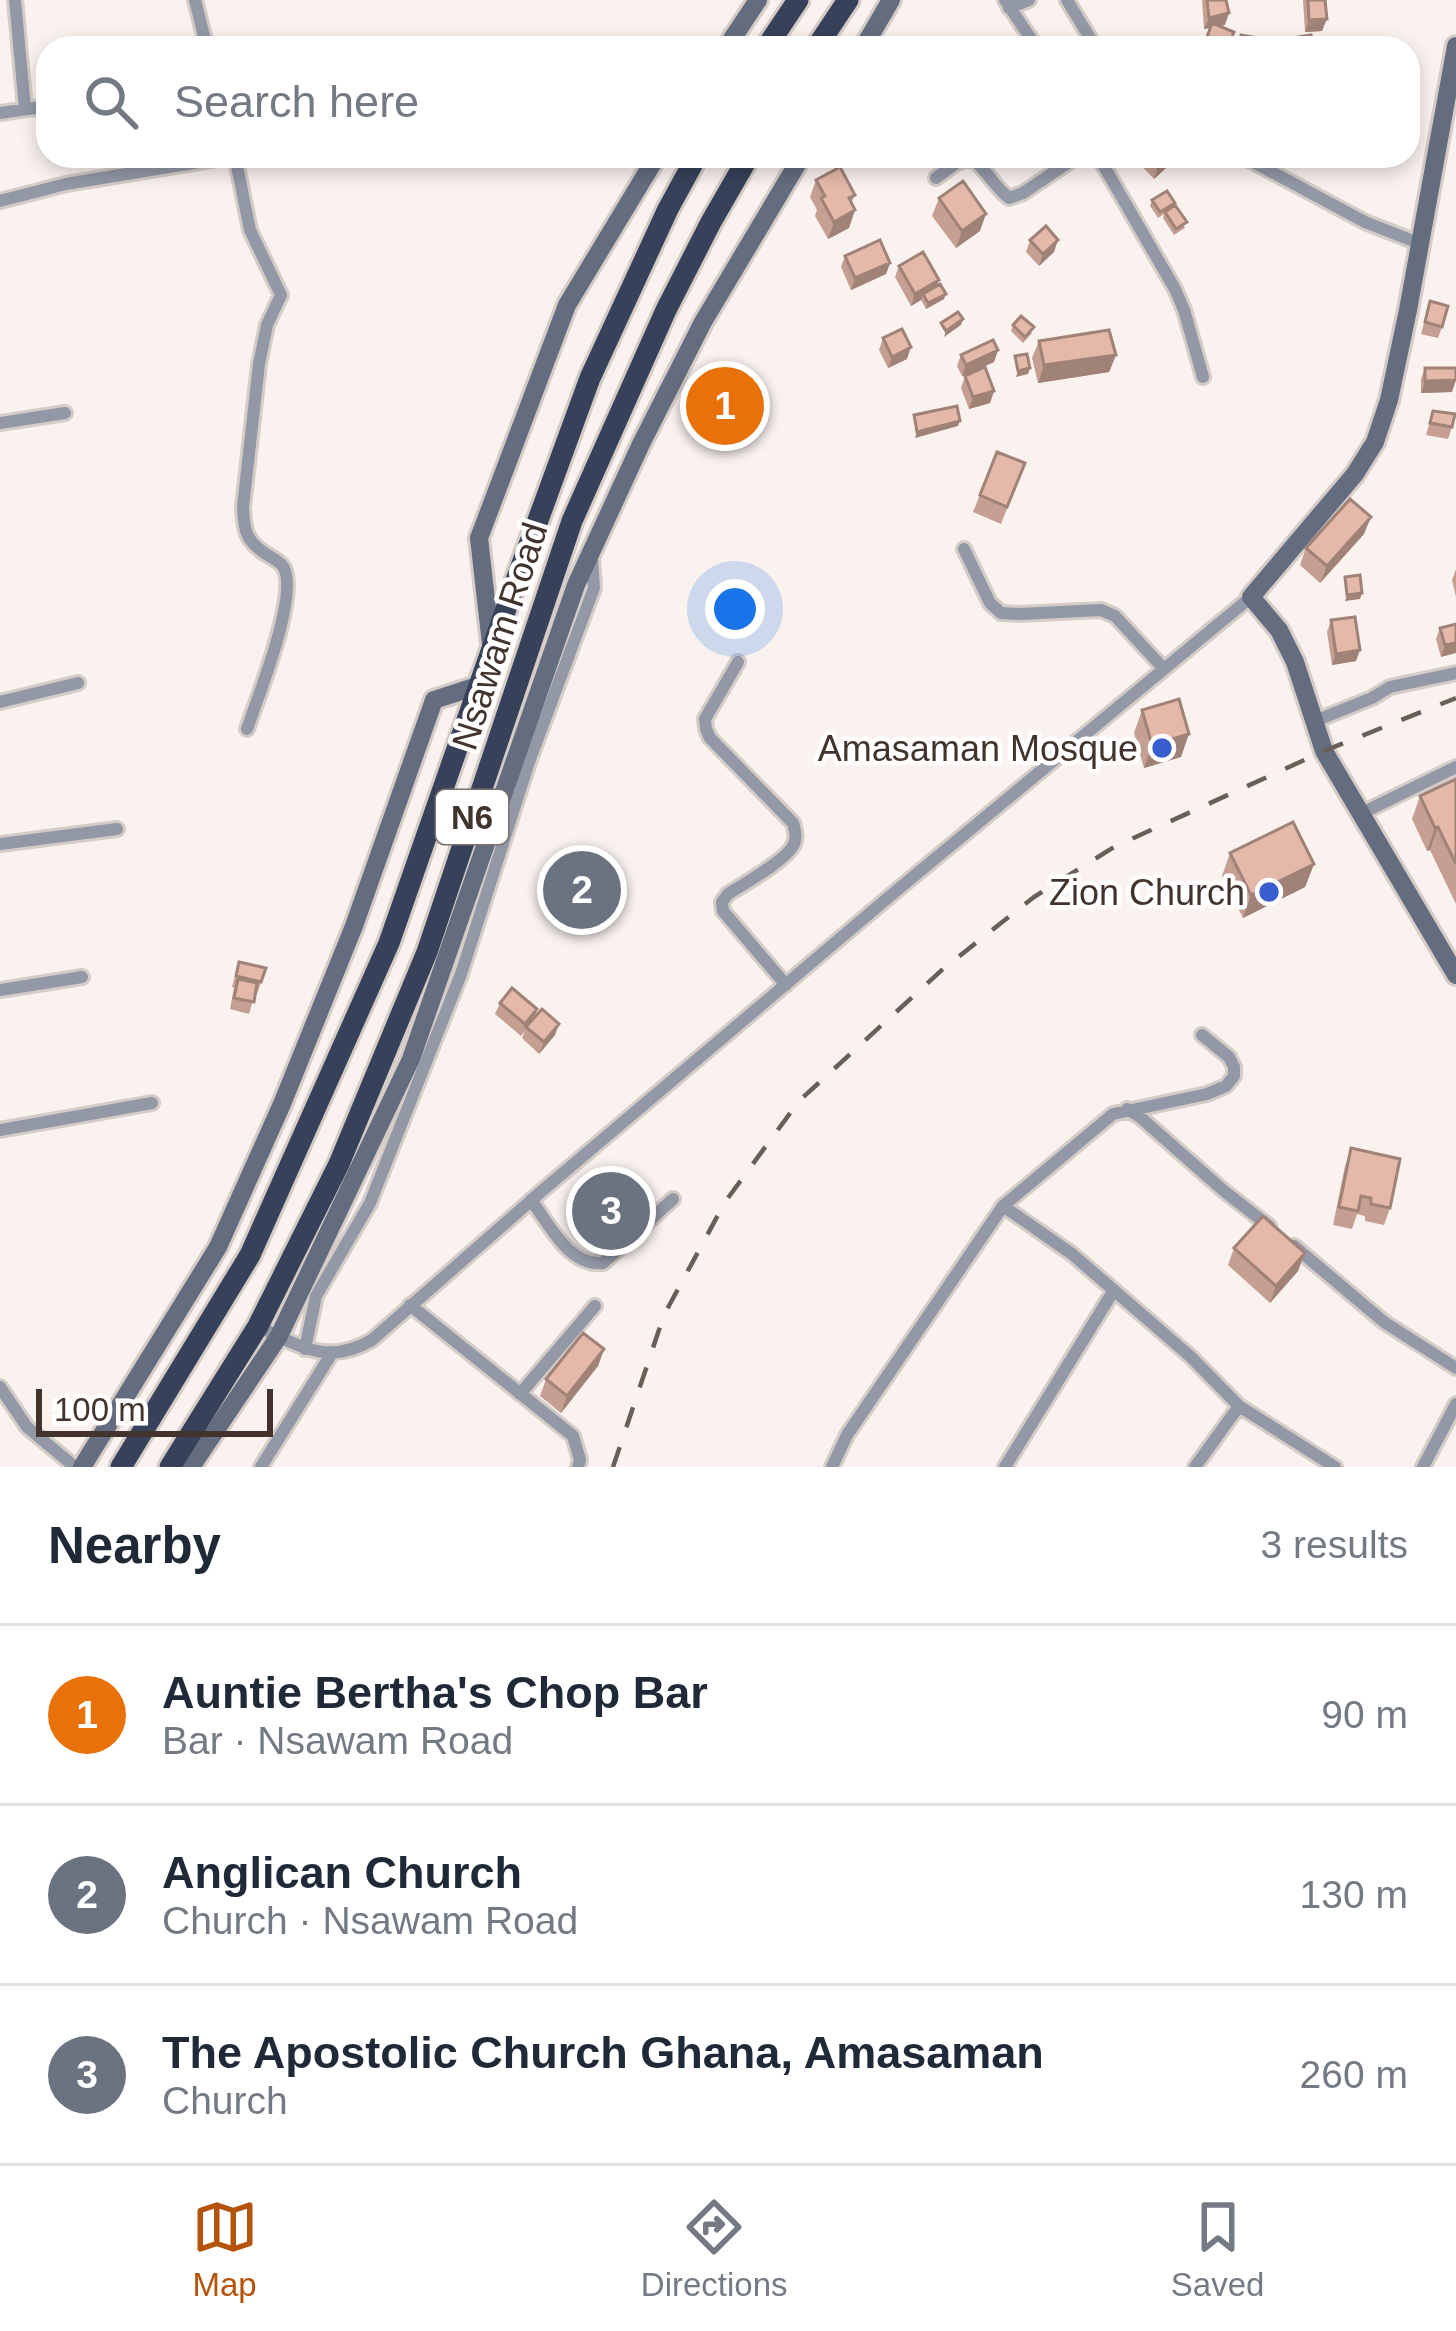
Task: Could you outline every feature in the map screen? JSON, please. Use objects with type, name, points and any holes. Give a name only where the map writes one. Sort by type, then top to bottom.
[{"type":"highway","points":[[774,36],[798,0]]},
{"type":"highway","points":[[824,36],[848,0]]},
{"type":"highway","name":"Nsawam Road","points":[[121,1467],[250,1255],[389,944],[590,378],[690,168]]},
{"type":"highway","name":"Nsawam Road","points":[[170,1467],[258,1326],[339,1164],[427,952],[572,521],[666,310],[742,168]]},
{"type":"main road","points":[[734,36],[758,0]]},
{"type":"main road","points":[[870,36],[891,0]]},
{"type":"main road","points":[[1456,46],[1420,244],[1375,442],[1355,474],[1251,598],[1279,631],[1306,690],[1324,751],[1456,975]]},
{"type":"main road","points":[[492,648],[479,538],[567,305],[649,168]]},
{"type":"main road","points":[[191,1467],[279,1336],[411,1059],[576,586],[703,322],[795,168]]},
{"type":"main road","points":[[78,1467],[218,1247],[354,926],[434,700],[480,685]]},
{"type":"street","points":[[15,0],[25,109]]},
{"type":"street","points":[[195,0],[204,36]]},
{"type":"street","points":[[1029,36],[1007,4],[1030,0]]},
{"type":"street","points":[[1067,0],[1089,36]]},
{"type":"street","points":[[0,113],[36,108]]},
{"type":"street","points":[[0,201],[163,168]]},
{"type":"street","points":[[237,168],[250,230],[281,295],[267,326],[259,364],[244,529],[247,539],[284,566],[288,579],[275,649],[247,729]]},
{"type":"street","points":[[937,178],[950,168]]},
{"type":"street","points":[[986,168],[1010,198],[1060,168]]},
{"type":"street","points":[[1105,168],[1184,310],[1202,377]]},
{"type":"street","points":[[1264,168],[1365,222],[1420,244]]},
{"type":"street","points":[[0,423],[65,413]]},
{"type":"street","points":[[964,549],[990,603],[1001,613],[1102,610],[1115,616],[1165,669]]},
{"type":"street","points":[[305,1349],[316,1296],[370,1202],[461,974],[529,762],[594,588],[592,551]]},
{"type":"street","points":[[258,1326],[305,1349],[332,1354],[351,1352],[372,1340],[785,985],[1251,598]]},
{"type":"street","points":[[738,662],[705,719],[706,729],[793,823],[796,837],[784,855],[728,894],[723,911],[785,985]]},
{"type":"street","points":[[1315,721],[1390,687],[1456,673]]},
{"type":"street","points":[[0,702],[78,683]]},
{"type":"street","points":[[1360,814],[1456,767]]},
{"type":"street","points":[[0,844],[117,829]]},
{"type":"street","points":[[0,990],[82,977]]},
{"type":"street","points":[[832,1467],[848,1435],[1003,1206],[1113,1114],[1226,1086],[1234,1076],[1234,1066],[1202,1035]]},
{"type":"street","points":[[0,1130],[152,1103]]},
{"type":"street","points":[[1126,1109],[1384,1322],[1456,1368]]},
{"type":"street","points":[[531,1200],[576,1259],[590,1265],[603,1263],[674,1199]]},
{"type":"street","points":[[1003,1206],[1072,1254],[1191,1357],[1239,1406],[1335,1467]]},
{"type":"street","points":[[1006,1467],[1114,1291]]},
{"type":"street","points":[[410,1305],[573,1436],[578,1467]]},
{"type":"street","points":[[520,1394],[595,1306]]},
{"type":"street","points":[[261,1467],[332,1354]]},
{"type":"street","points":[[0,1387],[27,1427],[78,1467]]},
{"type":"street","points":[[1423,1467],[1456,1404]]},
{"type":"street","points":[[1195,1467],[1239,1406]]},
{"type":"building","points":[[1207,0],[1226,0],[1229,13],[1209,18]]},
{"type":"building","points":[[1308,0],[1325,0],[1327,19],[1309,20]]},
{"type":"building","points":[[1212,23],[1234,32],[1232,36],[1207,36]]},
{"type":"building","points":[[841,168],[855,195],[849,198],[855,210],[834,222],[816,180]]},
{"type":"building","points":[[963,181],[986,214],[962,231],[939,198]]},
{"type":"building","points":[[1167,191],[1175,203],[1160,212],[1152,200]]},
{"type":"building","points":[[1175,205],[1187,222],[1176,229],[1165,212]]},
{"type":"building","points":[[1046,226],[1058,240],[1043,254],[1030,240]]},
{"type":"building","points":[[880,240],[890,263],[855,278],[845,256]]},
{"type":"building","points":[[923,252],[939,280],[915,294],[899,266]]},
{"type":"building","points":[[940,284],[946,294],[928,303],[923,294]]},
{"type":"building","points":[[1430,301],[1448,306],[1442,327],[1425,322]]},
{"type":"building","points":[[958,312],[963,319],[946,331],[941,323]]},
{"type":"building","points":[[1021,316],[1034,327],[1025,337],[1013,325]]},
{"type":"building","points":[[902,329],[911,347],[892,357],[883,338]]},
{"type":"building","points":[[1109,330],[1116,355],[1044,365],[1039,341]]},
{"type":"building","points":[[993,340],[998,350],[966,365],[961,355]]},
{"type":"building","points":[[1027,354],[1030,368],[1018,371],[1015,356]]},
{"type":"building","points":[[985,367],[994,391],[973,397],[965,376]]},
{"type":"building","points":[[1425,368],[1456,368],[1456,380],[1425,381]]},
{"type":"building","points":[[957,406],[960,421],[917,432],[914,415]]},
{"type":"building","points":[[1433,411],[1455,414],[1452,427],[1430,423]]},
{"type":"building","points":[[997,452],[1025,463],[1007,507],[980,495]]},
{"type":"building","points":[[1350,499],[1371,517],[1327,566],[1306,548]]},
{"type":"building","points":[[1360,575],[1362,593],[1347,595],[1345,577]]},
{"type":"building","points":[[1355,617],[1360,650],[1336,654],[1331,620]]},
{"type":"building","points":[[1456,624],[1456,643],[1445,645],[1440,628]]},
{"type":"building","points":[[1179,699],[1189,734],[1152,745],[1142,710]]},
{"type":"building","points":[[1456,779],[1456,864],[1420,796]]},
{"type":"building","points":[[1293,822],[1314,864],[1251,895],[1230,853]]},
{"type":"building","points":[[239,962],[266,968],[261,982],[236,976]]},
{"type":"building","points":[[238,979],[257,983],[254,1002],[234,998]]},
{"type":"building","points":[[512,988],[537,1009],[525,1024],[500,1003]]},
{"type":"building","points":[[542,1009],[559,1024],[544,1042],[526,1027]]},
{"type":"building","points":[[1351,1148],[1400,1159],[1390,1208],[1361,1196],[1358,1211],[1339,1207]]},
{"type":"building","points":[[1263,1216],[1305,1253],[1276,1286],[1234,1248]]},
{"type":"building","points":[[583,1333],[604,1349],[567,1396],[546,1379]]},
{"type":"railway","points":[[613,1467],[664,1315],[725,1202],[799,1101],[943,969],[1034,897],[1114,847],[1324,751],[1456,698]]},
{"type":"place","name":"Auntie Bertha's Chop Bar","points":[[725,406]]},
{"type":"place","name":"Amasaman Mosque","points":[[1162,748]]},
{"type":"place","name":"Anglican Church","points":[[582,890]]},
{"type":"place","name":"Zion Church","points":[[1269,892]]},
{"type":"place","name":"The Apostolic Church Ghana, Amasaman","points":[[611,1211]]}]
